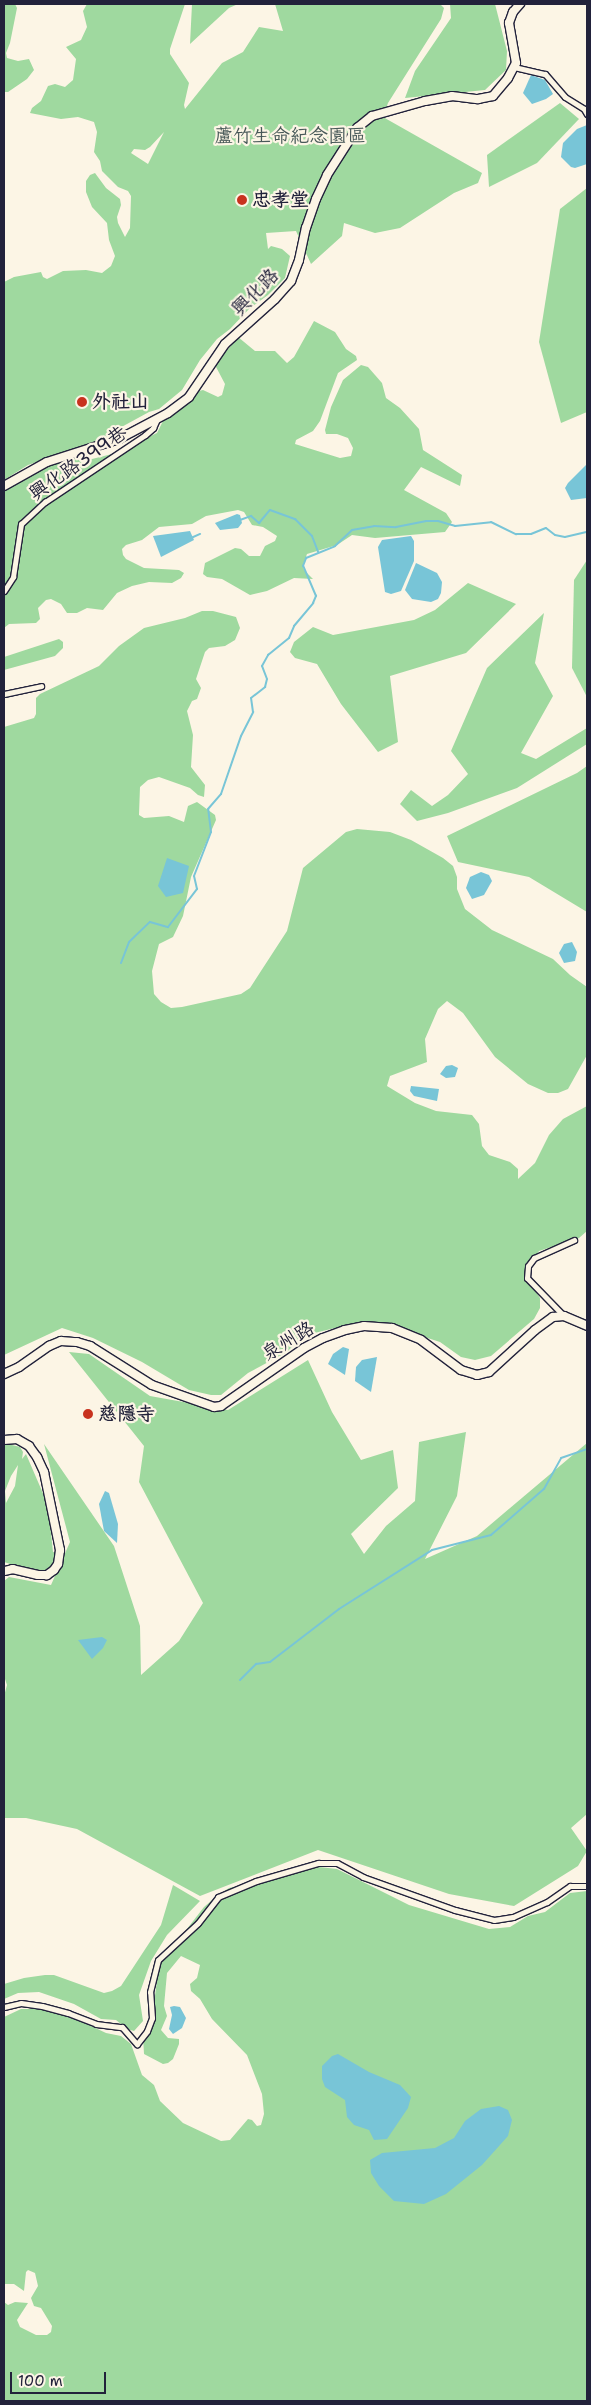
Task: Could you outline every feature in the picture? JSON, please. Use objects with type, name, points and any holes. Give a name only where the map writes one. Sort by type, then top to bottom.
[{"type":"street","points":[[520,4],[513,12],[509,23],[516,56],[514,67],[545,74],[566,97],[584,109],[587,114]]},
{"type":"street","name":"興化路","points":[[4,486],[47,462],[119,439],[157,419],[189,397],[225,344],[275,299],[291,281],[299,260],[306,228],[316,199],[327,175],[357,128],[372,116],[425,101],[452,96],[487,98],[500,88],[514,67]]},
{"type":"street","name":"興化路399巷","points":[[4,591],[13,577],[22,524],[45,502],[145,435],[153,428],[157,419]]},
{"type":"street","points":[[4,694],[41,686]]},
{"type":"street","points":[[574,1240],[534,1258],[528,1266],[527,1278],[564,1316],[587,1326]]},
{"type":"street","name":"泉州路","points":[[4,1374],[19,1367],[49,1346],[61,1341],[77,1342],[90,1346],[152,1385],[214,1407],[221,1406],[304,1348],[323,1338],[345,1330],[364,1326],[392,1328],[421,1340],[461,1370],[481,1374],[488,1372],[546,1320],[564,1316]]},
{"type":"street","points":[[4,1440],[17,1439],[23,1442],[30,1446],[37,1457],[44,1472],[60,1550],[58,1564],[54,1570],[46,1575],[13,1569],[4,1571]]},
{"type":"street","points":[[4,2007],[21,2003],[42,2006],[68,2013],[96,2024],[122,2027],[137,2044],[147,2031],[152,2018],[150,1992],[158,1960],[198,1923],[218,1897],[256,1881],[318,1863],[337,1863],[363,1877],[455,1910],[494,1920],[513,1917],[547,1902],[570,1886],[587,1886]]},
{"type":"green space","points":[[4,4],[15,4],[17,8],[10,43],[6,53],[7,58],[18,61],[29,59],[34,70],[27,79],[8,92],[4,92]]},
{"type":"green space","name":"蘆竹生命紀念園區","points":[[87,4],[185,4],[170,54],[189,83],[184,105],[185,109],[222,63],[243,52],[259,27],[283,31],[275,4],[440,4],[444,8],[441,19],[388,103],[383,117],[482,173],[478,183],[454,193],[400,228],[375,233],[344,223],[342,236],[311,264],[296,231],[266,233],[268,249],[271,246],[282,249],[290,256],[285,278],[217,339],[200,360],[182,390],[159,409],[149,412],[116,430],[112,436],[28,465],[4,480],[4,282],[14,277],[41,272],[43,277],[47,279],[63,271],[86,270],[102,273],[111,266],[115,256],[109,240],[107,223],[92,207],[86,192],[86,181],[90,175],[95,173],[106,188],[120,199],[121,205],[117,217],[125,237],[130,228],[131,196],[128,191],[118,187],[102,171],[100,161],[94,152],[97,132],[94,122],[78,117],[61,119],[30,113],[32,108],[41,101],[48,86],[55,84],[65,87],[73,80],[76,59],[66,47],[81,40],[87,27],[83,11]],"holes":[[[164,132],[148,164],[131,153],[134,149],[145,150],[150,147]]]},
{"type":"green space","points":[[192,4],[238,4],[229,8],[190,44]]},
{"type":"green space","points":[[450,4],[495,4],[507,51],[506,70],[485,90],[405,98],[415,71],[451,18]]},
{"type":"green space","points":[[560,103],[579,119],[537,163],[489,187],[487,155]]},
{"type":"green space","points":[[587,188],[587,412],[561,423],[539,342],[560,209]]},
{"type":"green space","points":[[314,321],[335,332],[346,349],[356,356],[357,360],[338,373],[320,421],[313,431],[296,440],[295,444],[340,458],[351,456],[353,448],[348,438],[337,434],[326,434],[325,430],[331,407],[343,380],[361,365],[368,367],[382,383],[386,398],[400,408],[419,429],[423,450],[462,475],[460,486],[421,467],[404,490],[446,513],[452,522],[445,532],[375,538],[352,535],[337,545],[307,554],[303,565],[304,570],[313,579],[294,578],[267,591],[250,595],[222,579],[207,577],[203,574],[205,563],[235,548],[241,549],[249,556],[260,556],[265,546],[275,541],[277,536],[263,527],[252,525],[244,512],[238,510],[206,516],[192,524],[159,527],[142,540],[126,545],[122,549],[126,559],[144,568],[179,570],[184,573],[181,578],[172,583],[149,582],[132,586],[117,593],[103,610],[87,608],[77,613],[67,613],[61,604],[51,599],[46,600],[38,608],[40,619],[36,623],[9,624],[4,628],[4,489],[70,455],[92,459],[112,454],[157,433],[164,419],[191,400],[199,391],[203,390],[218,397],[222,395],[225,384],[215,365],[238,337],[255,351],[275,351],[287,363],[294,357]]},
{"type":"green space","points":[[587,560],[587,697],[572,668],[574,580]]},
{"type":"green space","points":[[468,583],[516,604],[466,653],[390,676],[398,742],[378,752],[341,704],[317,664],[295,658],[290,652],[294,642],[313,627],[333,635],[414,620],[435,610]]},
{"type":"green space","points":[[202,611],[213,611],[236,617],[240,628],[235,640],[225,646],[209,648],[205,652],[196,679],[201,688],[197,699],[192,701],[187,711],[193,735],[191,767],[205,785],[204,797],[198,795],[190,788],[159,777],[148,780],[140,787],[139,815],[144,818],[169,816],[184,822],[188,806],[197,802],[215,815],[216,820],[191,877],[183,916],[173,937],[159,944],[152,971],[154,994],[161,1002],[171,1008],[182,1007],[241,994],[250,988],[287,931],[303,868],[346,832],[357,829],[390,832],[411,840],[443,858],[453,866],[457,877],[457,889],[465,909],[492,930],[553,959],[570,975],[587,987],[587,1055],[568,1089],[558,1093],[548,1093],[528,1084],[495,1057],[463,1013],[447,1001],[438,1009],[425,1039],[427,1062],[390,1076],[387,1086],[415,1103],[436,1111],[472,1115],[479,1124],[482,1146],[489,1155],[510,1162],[518,1169],[518,1179],[535,1163],[549,1135],[563,1119],[587,1106],[587,1231],[579,1238],[539,1251],[527,1269],[528,1280],[540,1298],[540,1308],[534,1319],[491,1356],[475,1360],[461,1357],[440,1342],[409,1332],[335,1328],[302,1336],[287,1352],[248,1373],[221,1395],[211,1395],[189,1390],[142,1362],[93,1338],[62,1328],[4,1355],[4,727],[34,718],[36,714],[36,698],[40,694],[99,666],[119,646],[144,628],[185,618]]},
{"type":"green space","points":[[544,613],[535,663],[553,696],[521,753],[536,759],[587,728],[587,744],[517,788],[448,813],[417,821],[400,804],[411,790],[432,806],[448,795],[468,774],[451,751],[487,668]]},
{"type":"green space","points":[[59,639],[63,642],[63,648],[55,656],[4,670],[4,657]]},
{"type":"green space","points":[[587,766],[587,912],[529,877],[458,862],[447,836],[577,773]]},
{"type":"green space","points":[[69,1352],[89,1354],[150,1396],[228,1410],[308,1360],[332,1412],[361,1460],[393,1450],[398,1488],[351,1534],[364,1554],[386,1526],[415,1501],[419,1442],[466,1432],[457,1496],[425,1559],[477,1536],[587,1443],[587,1814],[571,1828],[587,1851],[578,1866],[514,1906],[449,1894],[318,1850],[200,1896],[77,1829],[26,1818],[4,1818],[4,1696],[7,1685],[4,1676],[4,1581],[9,1577],[51,1585],[70,1542],[44,1444],[114,1546],[140,1626],[141,1675],[179,1641],[203,1603],[139,1482],[144,1446]]},
{"type":"green space","points":[[4,1443],[20,1447],[23,1452],[22,1459],[26,1454],[48,1505],[53,1552],[57,1553],[53,1567],[46,1572],[26,1569],[4,1562]],"holes":[[[18,1465],[15,1486],[6,1503],[5,1491]]]},
{"type":"green space","points":[[319,1867],[337,1869],[409,1905],[489,1929],[510,1927],[528,1916],[545,1912],[570,1893],[587,1891],[587,2401],[4,2401],[4,2302],[8,2305],[15,2302],[28,2303],[17,2320],[20,2327],[36,2335],[47,2335],[51,2332],[52,2326],[41,2308],[34,2306],[31,2298],[38,2286],[35,2273],[28,2270],[26,2272],[24,2291],[14,2284],[4,2284],[4,2017],[21,2009],[43,2009],[72,2017],[106,2033],[121,2036],[131,2044],[142,2075],[154,2085],[160,2101],[183,2123],[221,2141],[230,2140],[248,2119],[252,2120],[257,2126],[261,2125],[264,2114],[262,2094],[247,2055],[212,2019],[200,1999],[191,1991],[190,1984],[197,1978],[200,1965],[181,1956],[167,1973],[164,2006],[167,2016],[161,2030],[168,2038],[179,2039],[179,2044],[173,2059],[168,2063],[163,2064],[144,2054],[143,2036],[153,2011],[159,1965],[204,1907],[229,1888]]},
{"type":"green space","points":[[173,1885],[200,1901],[167,1935],[151,1961],[139,1995],[143,2021],[134,2031],[127,2029],[116,2020],[101,2019],[74,2004],[39,1992],[18,1993],[4,1999],[4,1984],[24,1978],[45,1975],[54,1975],[104,1993],[121,1986],[161,1925]]},
{"type":"water","points":[[531,75],[545,80],[553,94],[546,99],[532,104],[523,93]]},
{"type":"water","points":[[587,125],[587,164],[575,168],[571,167],[561,157],[563,143],[577,129]]},
{"type":"water","points":[[587,464],[587,498],[571,500],[565,488]]},
{"type":"water","points":[[237,514],[240,515],[242,523],[238,528],[220,530],[215,523]]},
{"type":"water","points":[[190,531],[194,540],[161,557],[153,536]]},
{"type":"water","points":[[411,536],[414,541],[414,561],[401,591],[391,594],[385,592],[378,547],[382,540]]},
{"type":"water","points":[[416,563],[437,573],[442,582],[441,593],[438,599],[431,602],[412,599],[405,590]]},
{"type":"water","points":[[167,858],[189,866],[183,893],[166,897],[158,886]]},
{"type":"water","points":[[481,872],[489,875],[492,881],[484,895],[472,899],[466,888],[470,877]]},
{"type":"water","points":[[572,942],[577,952],[575,961],[564,963],[559,953],[564,944]]},
{"type":"water","points":[[452,1065],[458,1068],[455,1077],[446,1078],[440,1074],[446,1066]]},
{"type":"water","points":[[411,1086],[439,1089],[437,1101],[414,1096],[410,1091]]},
{"type":"water","points":[[343,1347],[349,1349],[345,1375],[328,1364],[333,1354]]},
{"type":"water","points":[[377,1357],[371,1392],[355,1381],[356,1367],[362,1360]]},
{"type":"water","points":[[105,1491],[109,1493],[118,1524],[117,1543],[104,1531],[99,1504]]},
{"type":"water","points":[[102,1637],[107,1640],[103,1648],[92,1659],[78,1640]]},
{"type":"water","points":[[170,2007],[180,2007],[186,2018],[182,2028],[173,2034],[169,2029],[172,2015]]},
{"type":"water","points":[[338,2054],[369,2072],[400,2085],[411,2097],[408,2108],[387,2139],[374,2140],[369,2130],[354,2125],[347,2117],[345,2100],[325,2087],[322,2079],[322,2066],[332,2056]]},
{"type":"water","points":[[499,2106],[508,2110],[512,2120],[508,2136],[482,2165],[446,2194],[424,2204],[394,2201],[379,2186],[371,2173],[370,2160],[382,2153],[435,2148],[454,2138],[465,2121],[481,2109]]},
{"type":"waterway","points":[[240,520],[251,516],[259,523],[270,510],[295,519],[312,536],[318,552]]},
{"type":"waterway","points":[[121,963],[129,942],[150,922],[168,927],[197,889],[194,876],[211,832],[208,809],[221,794],[241,736],[253,712],[251,698],[265,687],[267,679],[262,666],[268,655],[289,638],[294,626],[313,603],[316,596],[303,566],[306,558],[335,546],[352,530],[374,526],[396,527],[426,521],[438,521],[455,526],[491,522],[516,534],[531,534],[546,528],[555,535],[565,537],[587,532]]},
{"type":"waterway","points":[[191,538],[200,534]]},
{"type":"waterway","points":[[240,1680],[256,1664],[270,1662],[339,1609],[432,1550],[491,1535],[544,1489],[561,1458],[587,1449]]},
{"type":"place","name":"忠孝堂","points":[[242,200]]},
{"type":"place","name":"外社山","points":[[82,402]]},
{"type":"place","name":"慈隱寺","points":[[88,1414]]}]
